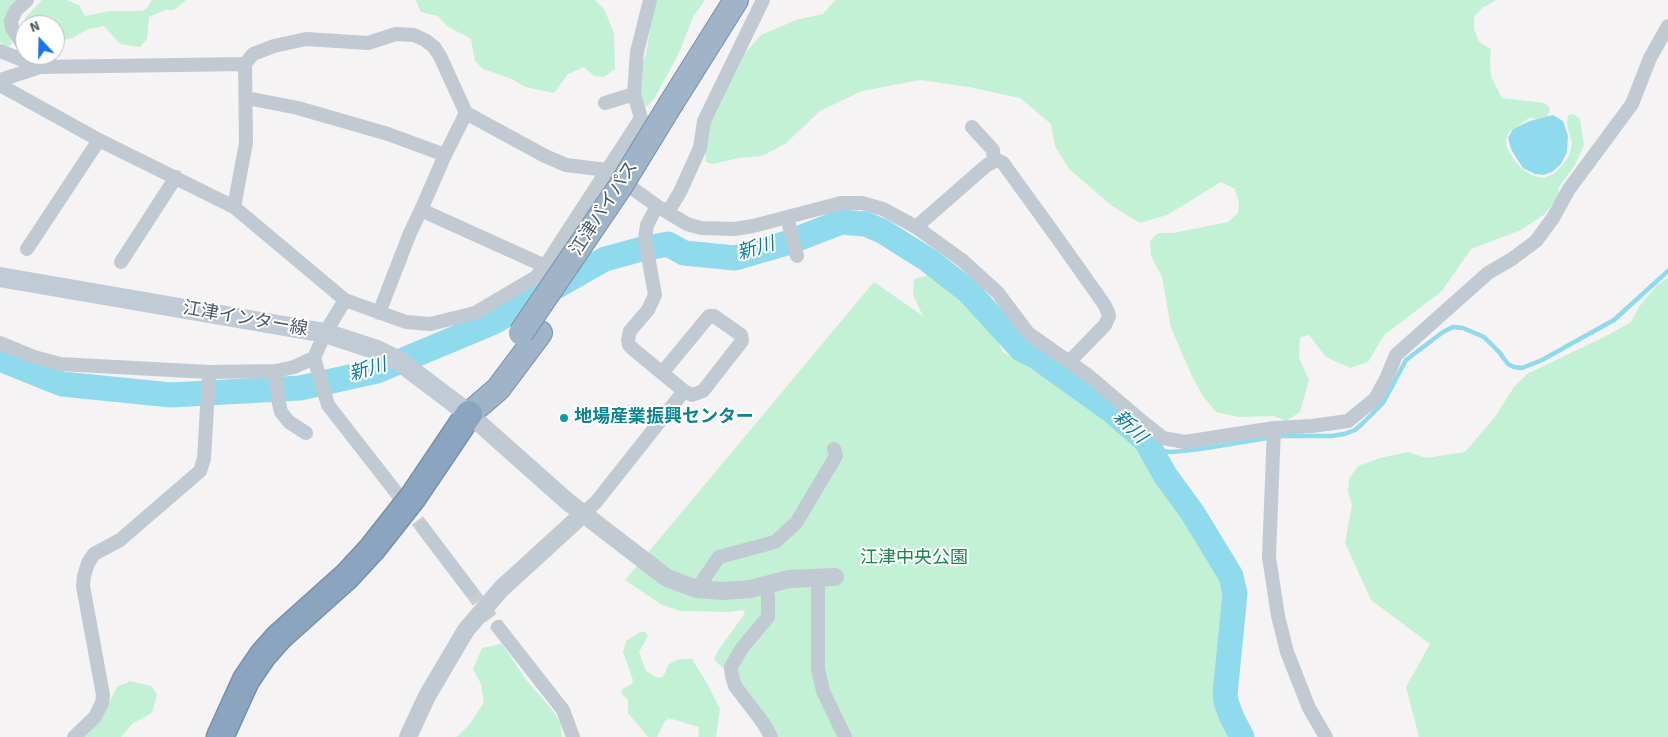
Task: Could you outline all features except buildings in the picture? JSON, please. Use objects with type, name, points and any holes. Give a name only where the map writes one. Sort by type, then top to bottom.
[{"type":"highway","name":"江津バイパス","points":[[469,414],[484,384],[531,333],[614,195],[678,105],[734,3]]},
{"type":"highway","points":[[220,737],[246,680],[263,655],[280,636],[347,576],[372,549],[413,497],[469,414]]},
{"type":"main road","name":"江津インター線","points":[[0,277],[325,333],[377,350],[399,361],[469,414]]},
{"type":"street","points":[[15,33],[11,22],[16,10],[27,0]]},
{"type":"street","points":[[0,86],[99,140],[234,207],[345,300],[406,322],[430,324],[475,313],[536,277],[545,266],[641,118],[634,94],[637,52],[650,0]]},
{"type":"street","points":[[662,373],[709,316],[714,316],[740,334],[742,341],[702,391],[692,395],[684,391],[662,373],[633,349],[628,340],[630,331],[648,310],[655,295],[645,239],[647,225],[680,192],[700,148],[704,121],[763,0]]},
{"type":"street","points":[[234,207],[246,143],[246,64],[253,54],[274,46],[306,39],[368,43],[396,34],[414,35],[434,47],[440,56],[466,113],[518,143],[566,165],[607,170],[687,224],[701,228],[734,229],[788,223],[841,204],[862,203],[883,209],[916,227],[963,261],[998,293],[1028,333],[1089,376],[1163,438],[1185,442],[1274,428],[1312,426],[1348,421],[1375,399],[1388,377],[1396,355],[1488,273],[1512,259],[1536,241],[1554,218],[1570,189],[1632,104],[1650,58],[1668,26]]},
{"type":"street","points":[[0,50],[40,67]]},
{"type":"street","points":[[0,80],[40,67],[246,64]]},
{"type":"street","points":[[605,103],[634,94]]},
{"type":"street","points":[[246,98],[298,108],[388,134],[445,155]]},
{"type":"street","points":[[378,312],[410,233],[466,113]]},
{"type":"street","points":[[972,127],[993,150],[994,161]]},
{"type":"street","points":[[27,250],[99,140]]},
{"type":"street","points":[[916,227],[987,165],[994,161],[1000,161],[1063,246],[1108,312],[1105,325],[1069,362]]},
{"type":"street","points":[[121,262],[176,177]]},
{"type":"street","points":[[421,210],[545,266]]},
{"type":"street","points":[[788,223],[796,252]]},
{"type":"street","points":[[345,300],[325,333],[315,363],[325,399],[333,413],[392,487]]},
{"type":"street","points":[[0,342],[34,357],[60,364],[209,375],[276,374],[294,367],[315,363]]},
{"type":"street","points":[[276,374],[281,412],[306,433]]},
{"type":"street","points":[[74,737],[94,717],[102,703],[103,696],[83,586],[88,563],[94,554],[120,540],[200,471],[204,459],[209,375]]},
{"type":"street","points":[[408,737],[427,696],[466,630],[501,589],[596,502],[684,391]]},
{"type":"street","points":[[469,414],[568,502],[667,578],[697,589],[724,591],[765,586],[789,579],[826,577],[818,669],[823,692],[845,737]]},
{"type":"street","points":[[1274,428],[1269,557],[1278,616],[1287,652],[1308,708],[1326,737]]},
{"type":"street","points":[[697,589],[719,557],[775,542],[796,523],[836,456],[834,449]]},
{"type":"street","points":[[423,528],[470,590]]},
{"type":"street","points":[[765,586],[768,596],[768,617],[742,648],[731,667],[736,686],[771,737]]},
{"type":"street","points":[[498,627],[563,710],[573,737]]},
{"type":"green space","points":[[0,0],[19,0],[8,31],[12,43],[8,48],[0,42]]},
{"type":"green space","points":[[42,0],[66,0],[79,5],[85,16],[110,11],[142,11],[147,8],[152,0],[186,0],[174,10],[165,10],[149,17],[147,39],[140,47],[120,44],[104,26],[88,29],[65,40],[65,15],[28,15]]},
{"type":"green space","points":[[416,0],[595,0],[604,9],[614,33],[615,69],[604,77],[594,76],[584,67],[568,74],[554,93],[525,87],[512,79],[483,69],[475,61],[471,39],[447,26],[438,16],[421,12]]},
{"type":"green space","points":[[655,0],[705,0],[693,17],[678,55],[654,99],[647,106],[644,106],[638,78],[646,54]]},
{"type":"green space","points":[[835,0],[1496,0],[1482,8],[1474,17],[1474,29],[1479,42],[1491,49],[1491,76],[1502,98],[1544,103],[1550,108],[1546,117],[1539,119],[1529,118],[1510,131],[1506,139],[1507,148],[1513,158],[1521,168],[1533,176],[1544,178],[1555,173],[1566,161],[1570,153],[1572,143],[1567,125],[1568,115],[1573,114],[1580,119],[1584,145],[1575,165],[1559,187],[1558,196],[1545,214],[1519,231],[1471,249],[1442,291],[1384,335],[1368,362],[1350,368],[1326,357],[1309,335],[1300,337],[1299,358],[1309,380],[1300,412],[1286,421],[1274,416],[1239,417],[1216,412],[1202,395],[1171,328],[1162,277],[1151,256],[1150,241],[1158,233],[1173,233],[1228,222],[1238,213],[1239,203],[1235,189],[1221,182],[1167,215],[1140,223],[1112,206],[1069,169],[1055,146],[1051,124],[1020,98],[969,87],[920,80],[862,91],[820,111],[785,144],[762,156],[739,158],[713,164],[706,162],[705,151],[711,119],[744,54],[761,35],[796,20],[823,14]]},
{"type":"green space","name":"江津中央公園","points":[[933,274],[953,285],[972,304],[991,328],[1003,352],[1099,410],[1133,437],[1221,571],[1229,595],[1221,663],[1219,701],[1226,728],[1233,737],[764,737],[727,682],[724,669],[714,660],[717,652],[745,613],[743,610],[729,612],[681,611],[662,605],[625,580],[874,282],[923,316],[913,295],[914,279]]},
{"type":"green space","points":[[1668,278],[1668,737],[1419,737],[1406,687],[1430,644],[1371,600],[1345,543],[1352,505],[1348,492],[1349,479],[1358,466],[1380,458],[1408,452],[1426,458],[1465,452],[1495,417],[1514,387],[1527,374],[1631,322],[1639,307],[1657,285]]},
{"type":"green space","points":[[640,632],[645,632],[648,636],[639,652],[646,671],[658,678],[663,677],[669,664],[679,659],[692,659],[720,709],[716,737],[698,737],[699,727],[669,718],[665,721],[657,737],[648,737],[628,713],[628,700],[621,693],[622,689],[632,684],[633,680],[623,652],[626,641]]},
{"type":"green space","points":[[502,644],[527,681],[550,707],[560,722],[562,737],[455,737],[470,724],[484,702],[481,684],[473,669],[482,648]]},
{"type":"green space","points":[[130,681],[151,686],[157,694],[152,713],[133,723],[121,737],[83,737],[107,706],[117,687]]},
{"type":"water","points":[[1553,115],[1563,121],[1568,136],[1567,152],[1561,164],[1552,172],[1544,175],[1535,174],[1523,168],[1511,149],[1508,138],[1513,129],[1530,121]]},
{"type":"waterway","name":"新川","points":[[0,359],[62,384],[171,395],[300,388],[377,371],[494,322],[605,259],[668,244],[684,253],[735,258],[787,243],[841,222],[865,224],[882,231],[928,260],[968,291],[1021,349],[1038,358],[1112,411],[1146,441],[1165,475],[1192,512],[1231,576],[1235,594],[1225,694],[1232,718],[1242,737]]},
{"type":"waterway","points":[[1146,441],[1158,451],[1172,452],[1280,436],[1332,436],[1344,434],[1355,430],[1383,403],[1406,360],[1443,332],[1453,327],[1463,328],[1484,337],[1508,364],[1522,368],[1542,360],[1614,320],[1668,271]]},
{"type":"tunnel","points":[[392,487],[423,528]]},
{"type":"tunnel","points":[[470,590],[498,627]]},
{"type":"place","name":"地場産業振興センター","points":[[564,418]]}]
